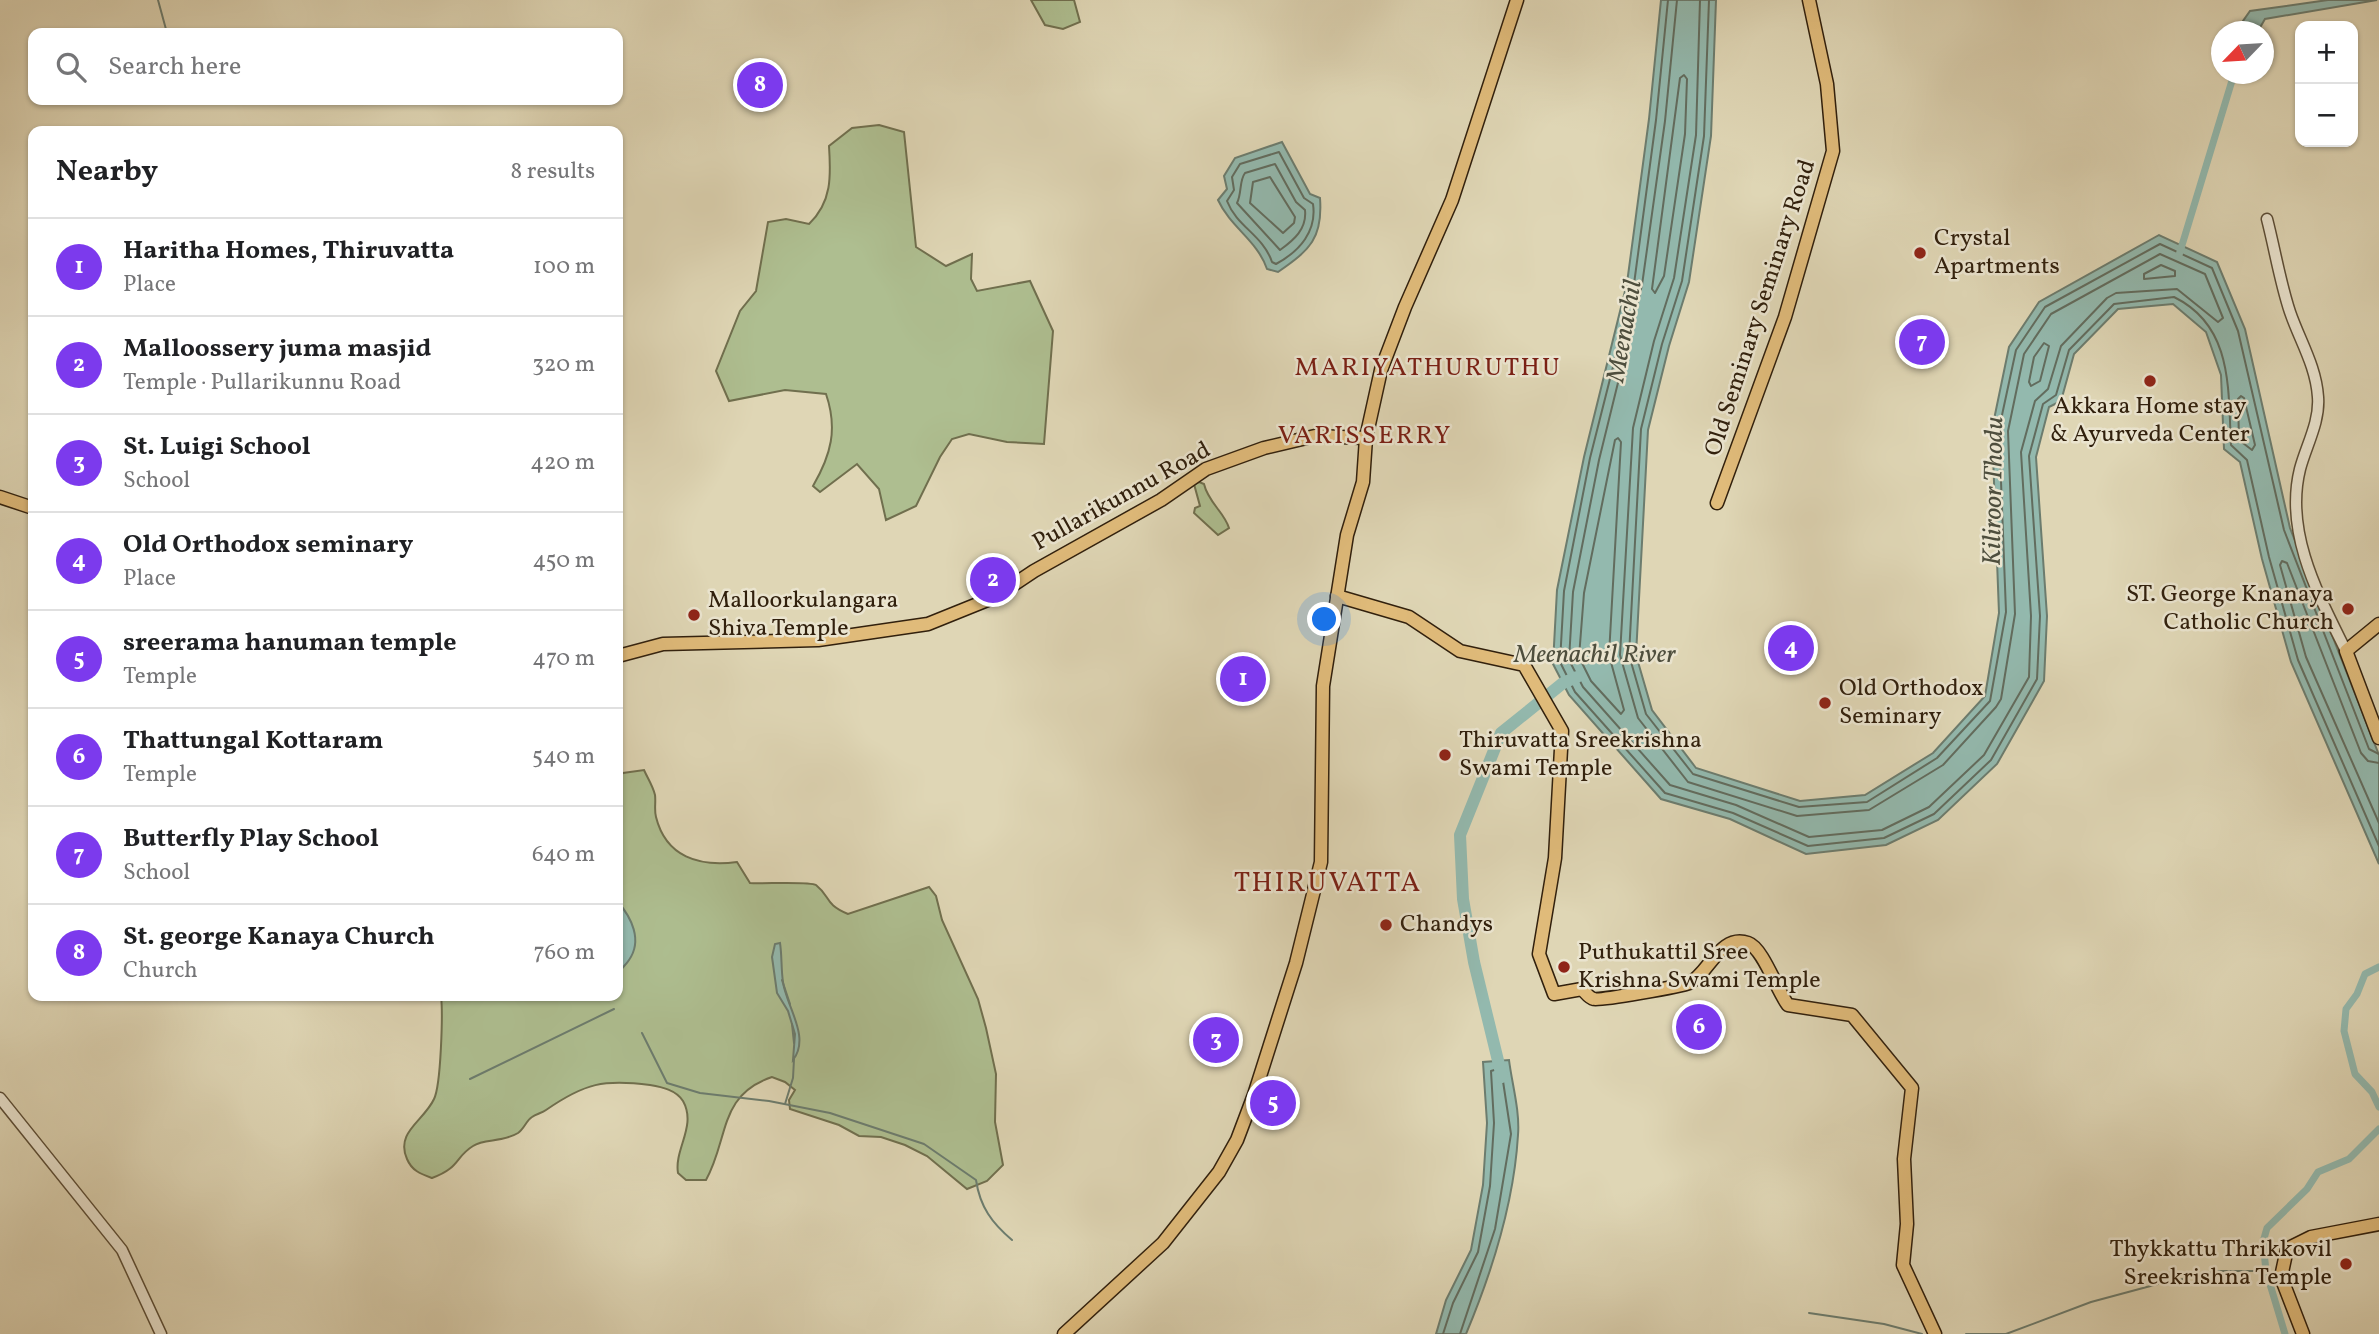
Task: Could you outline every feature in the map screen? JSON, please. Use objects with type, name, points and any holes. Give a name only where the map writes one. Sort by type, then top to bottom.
[{"type":"main road","points":[[1064,1334],[1163,1242],[1212,1182],[1237,1140],[1254,1096],[1296,963],[1321,862],[1322,710],[1347,535],[1363,482],[1366,438],[1385,360],[1452,200],[1517,0]]},
{"type":"main road","name":"Old Seminary Seminary Road","points":[[1717,503],[1785,317],[1833,151],[1826,84],[1809,0]]},
{"type":"main road","name":"Pullarikunnu Road","points":[[623,655],[663,644],[818,640],[928,624],[995,597],[1034,571],[1161,500],[1206,469],[1264,449],[1315,436],[1366,438]]},
{"type":"main road","points":[[0,496],[28,506]]},
{"type":"main road","points":[[1337,596],[1409,617],[1460,651],[1524,665],[1562,731],[1555,858],[1539,954],[1554,994],[1582,989],[1594,999],[1610,1000],[1646,990],[1688,984],[1695,979],[1709,959],[1737,941],[1746,942],[1757,951],[1788,1005],[1852,1015],[1912,1088],[1904,1159],[1907,1224],[1903,1265],[1935,1334]]},
{"type":"main road","points":[[2379,624],[2346,651],[2379,738]]},
{"type":"main road","points":[[2303,1334],[2280,1277],[2287,1248],[2311,1237],[2379,1224]]},
{"type":"street","points":[[2267,219],[2290,311],[2311,360],[2319,402],[2298,482],[2296,501],[2302,545],[2313,584],[2346,651]]},
{"type":"street","points":[[0,1098],[122,1250],[160,1334]]},
{"type":"green space","points":[[1031,0],[1074,0],[1080,22],[1063,29],[1045,25]]},
{"type":"green space","points":[[879,125],[904,132],[916,247],[946,266],[972,254],[971,279],[977,291],[1030,281],[1053,331],[1044,444],[1007,442],[969,434],[952,439],[916,506],[886,520],[879,489],[857,464],[820,492],[813,486],[831,442],[832,419],[826,394],[785,390],[729,401],[716,371],[740,311],[756,291],[768,222],[786,219],[809,224],[817,216],[826,198],[830,178],[829,146],[852,128]]},
{"type":"green space","points":[[1194,484],[1204,484],[1229,528],[1218,535],[1194,513],[1195,508],[1200,506]]},
{"type":"green space","points":[[644,770],[655,795],[655,812],[661,831],[676,850],[697,861],[737,862],[750,883],[816,885],[831,904],[848,914],[929,887],[936,896],[942,920],[978,999],[996,1074],[995,1122],[1003,1165],[987,1181],[967,1189],[927,1156],[905,1145],[881,1137],[859,1136],[839,1125],[790,1109],[789,1100],[795,1090],[772,1077],[742,1095],[733,1107],[706,1180],[686,1180],[678,1173],[679,1155],[688,1119],[683,1101],[673,1092],[634,1083],[595,1085],[572,1094],[532,1117],[518,1133],[473,1146],[448,1170],[432,1178],[411,1166],[404,1150],[405,1141],[412,1127],[434,1099],[436,1091],[441,1049],[441,1001],[623,1001],[623,773]]},
{"type":"water","name":"Meenachil River","points":[[1661,0],[1716,0],[1711,136],[1689,282],[1669,346],[1648,430],[1636,655],[1652,710],[1696,768],[1800,801],[1865,795],[1933,753],[1985,696],[1999,613],[1992,429],[2009,347],[2039,302],[2159,235],[2217,262],[2245,329],[2290,528],[2379,755],[2379,864],[2291,662],[2262,559],[2240,462],[2224,449],[2221,375],[2206,332],[2173,304],[2118,309],[2074,354],[2061,401],[2049,407],[2036,457],[2047,616],[2044,681],[1997,764],[1938,820],[1886,845],[1806,854],[1730,819],[1661,799],[1569,695],[1553,664],[1557,590],[1584,457],[1627,283],[1649,119]]},
{"type":"water","points":[[2328,0],[2377,0],[2264,21],[2243,21],[2250,11]]},
{"type":"water","points":[[1282,142],[1310,194],[1320,198],[1320,212],[1312,242],[1278,272],[1267,269],[1257,250],[1230,219],[1218,200],[1227,189],[1224,176],[1235,158]]},
{"type":"water","points":[[623,909],[631,922],[635,937],[635,945],[623,968]]},
{"type":"water","points":[[780,943],[783,982],[799,1032],[798,1051],[793,1060],[795,1034],[788,1011],[777,993],[772,957],[775,944]]},
{"type":"water","points":[[1509,1060],[1517,1107],[1518,1135],[1507,1212],[1485,1286],[1466,1334],[1436,1334],[1446,1300],[1471,1250],[1483,1185],[1487,1123],[1483,1062]]},
{"type":"waterway","points":[[158,0],[166,28]]},
{"type":"waterway","points":[[2179,255],[2231,84]]},
{"type":"waterway","points":[[1502,1077],[1474,962],[1463,899],[1460,835],[1501,733],[1563,683],[1577,677]]},
{"type":"waterway","points":[[2379,967],[2365,974],[2357,994],[2346,1009],[2344,1031],[2355,1074],[2372,1092],[2379,1107]]},
{"type":"waterway","points":[[782,980],[790,1004]]},
{"type":"waterway","points":[[470,1079],[614,1009]]},
{"type":"waterway","points":[[792,1024],[794,1043]]},
{"type":"waterway","points":[[642,1033],[667,1083],[700,1093],[769,1101],[830,1113],[924,1144],[976,1180],[988,1214],[1012,1240]]},
{"type":"waterway","points":[[785,1104],[793,1078],[794,1059]]},
{"type":"waterway","points":[[2285,1334],[2266,1271],[2263,1242],[2267,1228],[2307,1189],[2318,1172],[2349,1159],[2379,1129]]},
{"type":"waterway","points":[[2170,1282],[2218,1271],[2266,1271]]},
{"type":"waterway","points":[[1966,1334],[2006,1334],[2091,1302],[2158,1284]]},
{"type":"waterway","points":[[1809,1313],[1884,1324],[1922,1334]]},
{"type":"place","name":"St. george Kanaya Church","points":[[760,85]]},
{"type":"place","name":"Crystal Apartments","points":[[1920,253]]},
{"type":"place","name":"Butterfly Play School","points":[[1922,342]]},
{"type":"place","name":"Akkara Home stay & Ayurveda Center","points":[[2150,381]]},
{"type":"place","name":"Malloossery juma masjid","points":[[993,580]]},
{"type":"place","name":"ST. George Knanaya Catholic Church","points":[[2348,609]]},
{"type":"place","name":"Malloorkulangara Shiva Temple","points":[[694,615]]},
{"type":"place","name":"Old Orthodox seminary","points":[[1791,648]]},
{"type":"place","name":"Haritha Homes, Thiruvatta","points":[[1243,679]]},
{"type":"place","name":"Old Orthodox Seminary","points":[[1825,703]]},
{"type":"place","name":"Thiruvatta Sreekrishna Swami Temple","points":[[1445,755]]},
{"type":"place","name":"Chandys","points":[[1386,925]]},
{"type":"place","name":"Puthukattil Sree Krishna Swami Temple","points":[[1564,967]]},
{"type":"place","name":"Thattungal Kottaram","points":[[1699,1027]]},
{"type":"place","name":"St. Luigi School","points":[[1216,1040]]},
{"type":"place","name":"sreerama hanuman temple","points":[[1273,1103]]},
{"type":"place","name":"Thykkattu Thrikkovil Sreekrishna Temple","points":[[2346,1264]]},
{"type":"district","name":"MARIYATHURUTHU","points":[[1428,368]]},
{"type":"district","name":"VARISSERRY","points":[[1365,436]]},
{"type":"district","name":"THIRUVATTA","points":[[1328,883]]},
{"type":"water label","name":"Meenachil","points":[[1625,331]]},
{"type":"water label","name":"Kiliroor Thodu","points":[[1994,491]]}]
